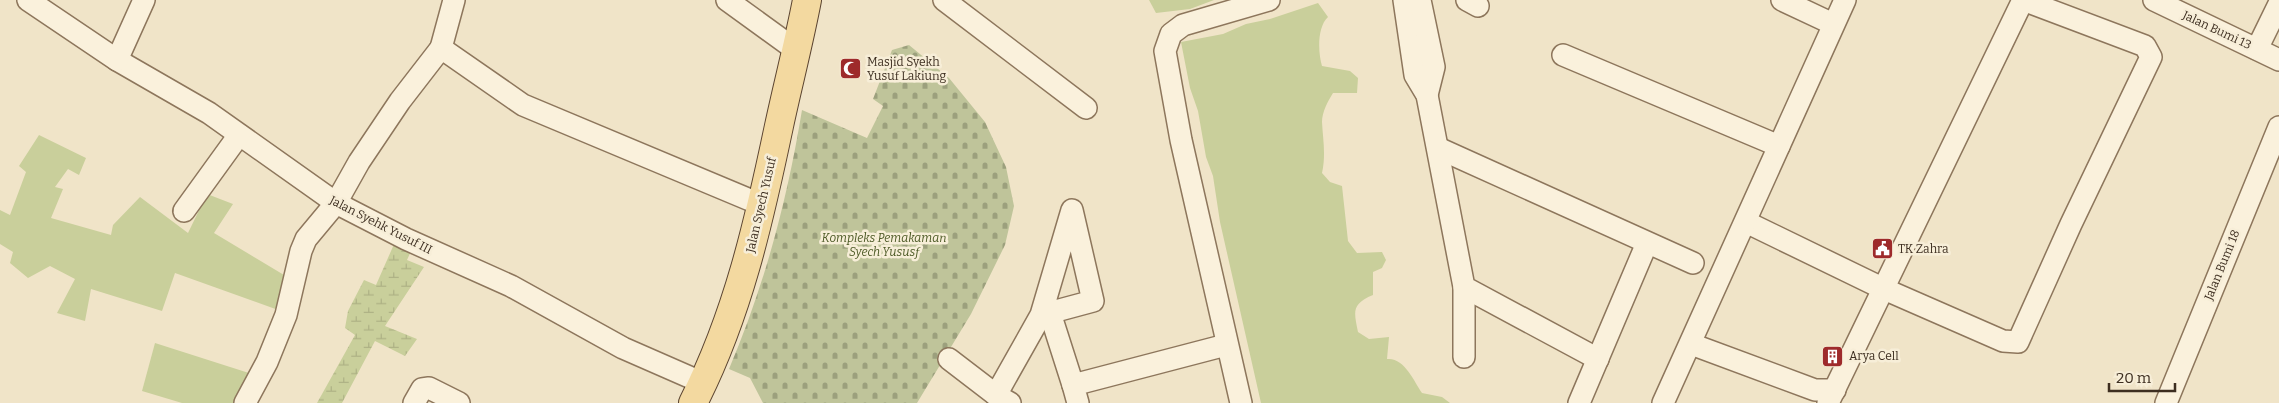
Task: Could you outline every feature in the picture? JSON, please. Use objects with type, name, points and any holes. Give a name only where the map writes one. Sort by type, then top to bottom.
[{"type":"main road","name":"Jalan Syech Yusuf","points":[[698,393],[723,337],[743,281],[762,205],[807,0]]},
{"type":"street","name":"Jalan Syehk Yusuf III","points":[[28,0],[117,60],[182,96],[336,203],[406,239],[511,286],[623,348],[698,393]]},
{"type":"street","points":[[117,60],[144,0]]},
{"type":"street","points":[[245,403],[266,362],[286,315],[302,246],[315,227],[336,203],[364,154],[400,101],[441,48],[454,0]]},
{"type":"street","points":[[727,0],[796,50]]},
{"type":"street","points":[[944,0],[1086,108]]},
{"type":"street","points":[[1241,403],[1226,345],[1181,140],[1165,52],[1171,34],[1183,25],[1269,0]]},
{"type":"street","points":[[1404,0],[1415,75],[1427,95],[1464,287],[1464,357]]},
{"type":"street","points":[[1420,0],[1434,67],[1427,95]]},
{"type":"street","points":[[1782,0],[1833,24]]},
{"type":"street","points":[[1663,403],[1845,0]]},
{"type":"street","points":[[1691,344],[1825,397],[1884,289],[2023,0],[2145,46],[2150,57],[2018,342],[2003,341],[1884,289],[1746,222]]},
{"type":"street","name":"Jalan Bumi 13","points":[[2154,0],[2279,60]]},
{"type":"street","points":[[2257,49],[2279,4]]},
{"type":"street","points":[[441,48],[523,104],[762,205]]},
{"type":"street","points":[[1563,55],[1779,146]]},
{"type":"street","name":"Jalan Bumi 18","points":[[2166,403],[2279,127]]},
{"type":"street","points":[[184,211],[240,135]]},
{"type":"street","points":[[1438,148],[1694,263]]},
{"type":"street","points":[[1579,403],[1647,243]]},
{"type":"street","points":[[1464,287],[1598,359]]},
{"type":"street","points":[[949,359],[1003,399],[1046,314],[1076,394],[1226,345]]},
{"type":"street","points":[[414,403],[422,389],[428,388],[459,403]]},
{"type":"green space","points":[[1149,0],[1214,0],[1190,9],[1156,13]]},
{"type":"green space","points":[[1318,3],[1328,17],[1324,21],[1320,33],[1319,47],[1322,66],[1350,71],[1358,78],[1357,93],[1333,93],[1327,103],[1322,118],[1324,154],[1322,173],[1330,182],[1342,186],[1348,241],[1357,253],[1382,252],[1386,260],[1382,268],[1373,272],[1373,295],[1361,302],[1356,309],[1358,332],[1369,339],[1389,337],[1387,359],[1399,362],[1412,376],[1422,393],[1442,397],[1450,403],[1261,403],[1220,222],[1213,176],[1206,157],[1198,111],[1190,88],[1181,42],[1223,34],[1246,24],[1270,19]]},
{"type":"green space","name":"Kompleks Pemakaman Syech Yususf","points":[[909,45],[949,78],[985,122],[1006,167],[1014,206],[1005,245],[971,314],[917,403],[763,403],[750,378],[729,369],[764,274],[782,210],[802,110],[867,138],[883,106],[873,99],[892,50]]},
{"type":"green space","points":[[39,135],[86,158],[79,175],[68,169],[55,187],[63,189],[51,218],[111,235],[113,225],[140,197],[188,233],[207,194],[233,204],[214,233],[289,278],[281,311],[175,273],[162,311],[91,289],[85,321],[57,313],[75,279],[50,266],[28,278],[10,263],[13,252],[0,244],[0,210],[10,215],[26,172],[19,166]]},
{"type":"green space","points":[[395,242],[412,249],[407,260],[424,267],[385,326],[417,339],[405,356],[375,341],[342,403],[317,403],[355,335],[345,328],[348,311],[364,280],[376,285]]},
{"type":"green space","points":[[155,343],[252,374],[236,403],[182,403],[142,391]]},
{"type":"place","name":"Masjid Syekh Yusuf Lakiung","points":[[851,69]]},
{"type":"place","name":"TK Zahra","points":[[1882,249]]},
{"type":"place","name":"Arya Cell","points":[[1833,356]]}]
